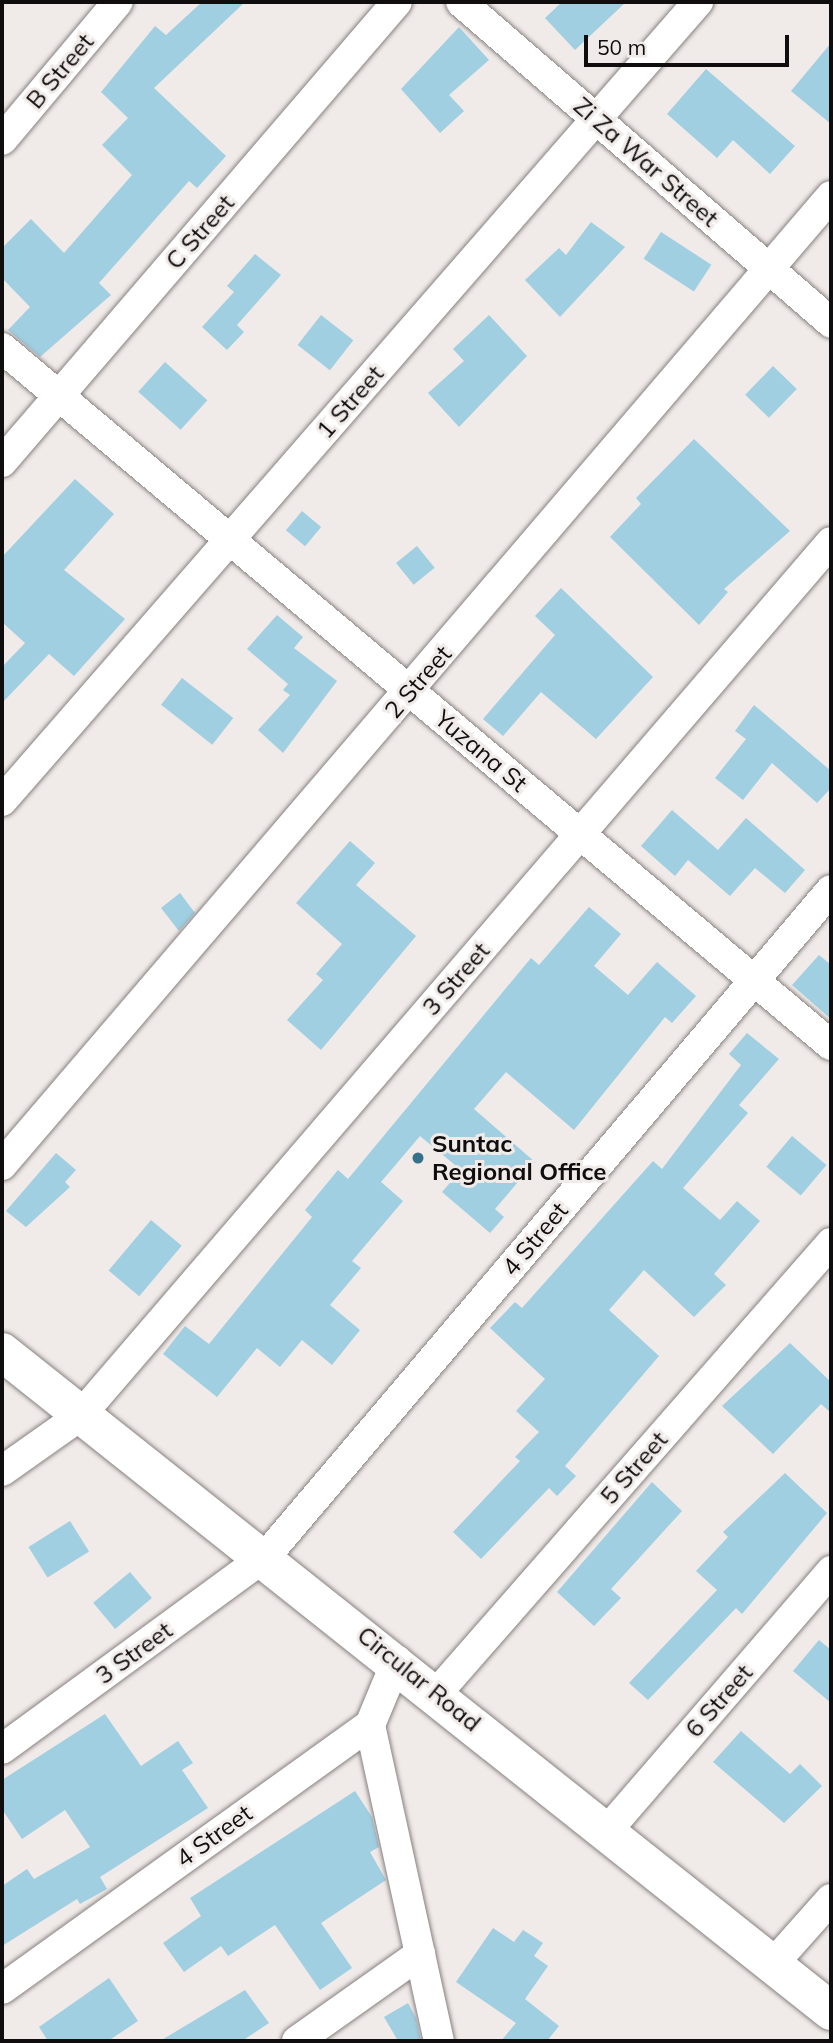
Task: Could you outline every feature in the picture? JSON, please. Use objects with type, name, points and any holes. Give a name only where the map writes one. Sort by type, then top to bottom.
[{"type":"main road","name":"Circular Road","points":[[2,1352],[80,1416],[266,1556],[397,1660],[606,1832],[831,2011]]},
{"type":"street","name":"B Street","points":[[2,140],[118,2]]},
{"type":"street","name":"C Street","points":[[2,462],[397,2]]},
{"type":"street","name":"Zi Za War Street","points":[[461,2],[831,323]]},
{"type":"street","name":"1 Street","points":[[2,802],[698,2]]},
{"type":"street","name":"2 Street","points":[[2,1165],[410,692],[831,195]]},
{"type":"street","name":"Yuzana St","points":[[2,348],[831,1045]]},
{"type":"street","name":"3 Street","points":[[80,1416],[831,542]]},
{"type":"street","name":"4 Street","points":[[266,1556],[831,890]]},
{"type":"street","name":"5 Street","points":[[437,1693],[831,1243]]},
{"type":"street","points":[[2,1471],[80,1416]]},
{"type":"street","name":"3 Street","points":[[2,1749],[266,1556]]},
{"type":"street","name":"6 Street","points":[[606,1832],[831,1571]]},
{"type":"street","points":[[397,1660],[370,1725],[439,2041]]},
{"type":"street","name":"4 Street","points":[[2,1989],[370,1725]]},
{"type":"street","points":[[773,1964],[831,1899]]},
{"type":"street","points":[[297,2041],[420,1954]]},
{"type":"building","points":[[202,2],[245,2],[154,88],[226,156],[197,188],[189,181],[99,283],[111,295],[40,357],[8,330],[30,307],[2,278],[2,248],[31,219],[64,253],[132,175],[102,145],[128,118],[101,92],[155,26],[166,35]]},
{"type":"building","points":[[562,2],[626,2],[575,50],[545,18]]},
{"type":"building","points":[[459,27],[489,60],[449,95],[464,111],[440,133],[401,89]]},
{"type":"building","points":[[831,43],[831,124],[791,91]]},
{"type":"building","points":[[706,69],[795,146],[770,174],[733,140],[717,158],[667,114]]},
{"type":"building","points":[[591,222],[625,247],[560,317],[525,280],[559,248],[566,255]]},
{"type":"building","points":[[661,232],[711,265],[694,292],[644,259]]},
{"type":"building","points":[[255,254],[281,275],[237,325],[244,332],[227,350],[202,327],[234,292],[227,286]]},
{"type":"building","points":[[321,315],[353,340],[330,370],[298,345]]},
{"type":"building","points":[[489,315],[527,356],[459,427],[428,393],[464,361],[453,349]]},
{"type":"building","points":[[165,362],[207,400],[181,430],[138,392]]},
{"type":"building","points":[[773,366],[797,389],[769,418],[745,395]]},
{"type":"building","points":[[694,439],[790,531],[724,589],[728,592],[699,625],[610,537],[641,504],[636,498]]},
{"type":"building","points":[[75,479],[114,514],[64,570],[125,619],[74,676],[49,654],[2,703],[2,667],[25,643],[2,622],[2,557]]},
{"type":"building","points":[[302,511],[321,527],[305,546],[286,530]]},
{"type":"building","points":[[417,546],[435,568],[414,585],[396,563]]},
{"type":"building","points":[[561,588],[653,677],[596,739],[541,692],[503,736],[483,719],[555,635],[535,616]]},
{"type":"building","points":[[277,615],[303,637],[294,648],[337,681],[283,753],[258,730],[290,695],[283,690],[288,684],[247,649]]},
{"type":"building","points":[[182,678],[233,718],[212,745],[161,705]]},
{"type":"building","points":[[754,705],[831,771],[831,788],[817,803],[772,763],[743,800],[715,778],[746,739],[735,731]]},
{"type":"building","points":[[672,810],[718,850],[746,818],[805,870],[785,893],[755,868],[730,896],[688,860],[675,876],[641,846]]},
{"type":"building","points":[[350,841],[375,863],[356,885],[416,936],[321,1050],[287,1020],[323,980],[316,974],[342,944],[296,903]]},
{"type":"building","points":[[180,893],[195,913],[179,931],[161,908]]},
{"type":"building","points":[[589,907],[621,934],[594,966],[628,995],[657,962],[696,996],[672,1023],[665,1017],[574,1130],[506,1072],[474,1109],[535,1162],[495,1209],[504,1217],[490,1233],[442,1192],[461,1170],[420,1136],[381,1182],[403,1201],[352,1261],[361,1268],[330,1305],[360,1330],[332,1365],[302,1340],[280,1367],[257,1348],[217,1397],[163,1354],[185,1326],[209,1344],[312,1217],[305,1210],[338,1170],[348,1179],[531,958],[539,965]]},
{"type":"building","points":[[819,955],[831,965],[831,1019],[792,985]]},
{"type":"building","points":[[747,1033],[779,1059],[739,1105],[748,1113],[683,1188],[720,1220],[737,1201],[760,1221],[714,1274],[726,1285],[694,1317],[644,1270],[609,1310],[659,1356],[565,1466],[576,1476],[557,1496],[549,1488],[481,1559],[453,1532],[520,1461],[515,1457],[539,1432],[516,1411],[545,1379],[490,1328],[515,1302],[522,1308],[653,1161],[662,1169],[741,1065],[729,1054]]},
{"type":"building","points":[[792,1136],[826,1165],[801,1196],[766,1167]]},
{"type":"building","points":[[56,1153],[76,1170],[65,1182],[70,1187],[26,1227],[6,1211]]},
{"type":"building","points":[[151,1220],[182,1246],[139,1296],[109,1271]]},
{"type":"building","points":[[790,1343],[831,1382],[831,1413],[821,1404],[773,1454],[722,1406]]},
{"type":"building","points":[[785,1473],[827,1513],[742,1614],[736,1608],[648,1700],[629,1683],[717,1590],[696,1571],[728,1537],[723,1532]]},
{"type":"building","points":[[652,1482],[682,1511],[611,1589],[621,1598],[594,1626],[557,1592]]},
{"type":"building","points":[[70,1521],[89,1552],[48,1577],[28,1547]]},
{"type":"building","points":[[130,1572],[152,1598],[115,1629],[93,1603]]},
{"type":"building","points":[[819,1640],[831,1650],[831,1703],[793,1671]]},
{"type":"building","points":[[105,1714],[141,1766],[178,1741],[193,1763],[182,1770],[208,1808],[100,1877],[107,1889],[80,1904],[77,1899],[2,1946],[2,1886],[27,1869],[34,1879],[90,1847],[65,1810],[22,1839],[2,1809],[2,1780]]},
{"type":"building","points":[[741,1731],[790,1774],[800,1764],[822,1786],[784,1823],[713,1762]]},
{"type":"building","points":[[355,1791],[372,1817],[379,1847],[370,1852],[386,1880],[321,1923],[352,1968],[320,1990],[275,1925],[228,1956],[221,1946],[184,1972],[163,1943],[201,1916],[190,1898]]},
{"type":"building","points":[[493,1928],[514,1942],[523,1930],[543,1943],[534,1956],[548,1966],[525,1999],[559,2026],[547,2041],[501,2041],[516,2023],[456,1982]]},
{"type":"building","points":[[109,1978],[138,2021],[108,2041],[48,2041],[39,2027]]},
{"type":"building","points":[[245,1990],[269,2023],[242,2041],[160,2041]]},
{"type":"building","points":[[408,2003],[416,2018],[421,2041],[398,2041],[384,2017]]},
{"type":"place","name":"Suntac Regional Office","points":[[418,1158]]}]
